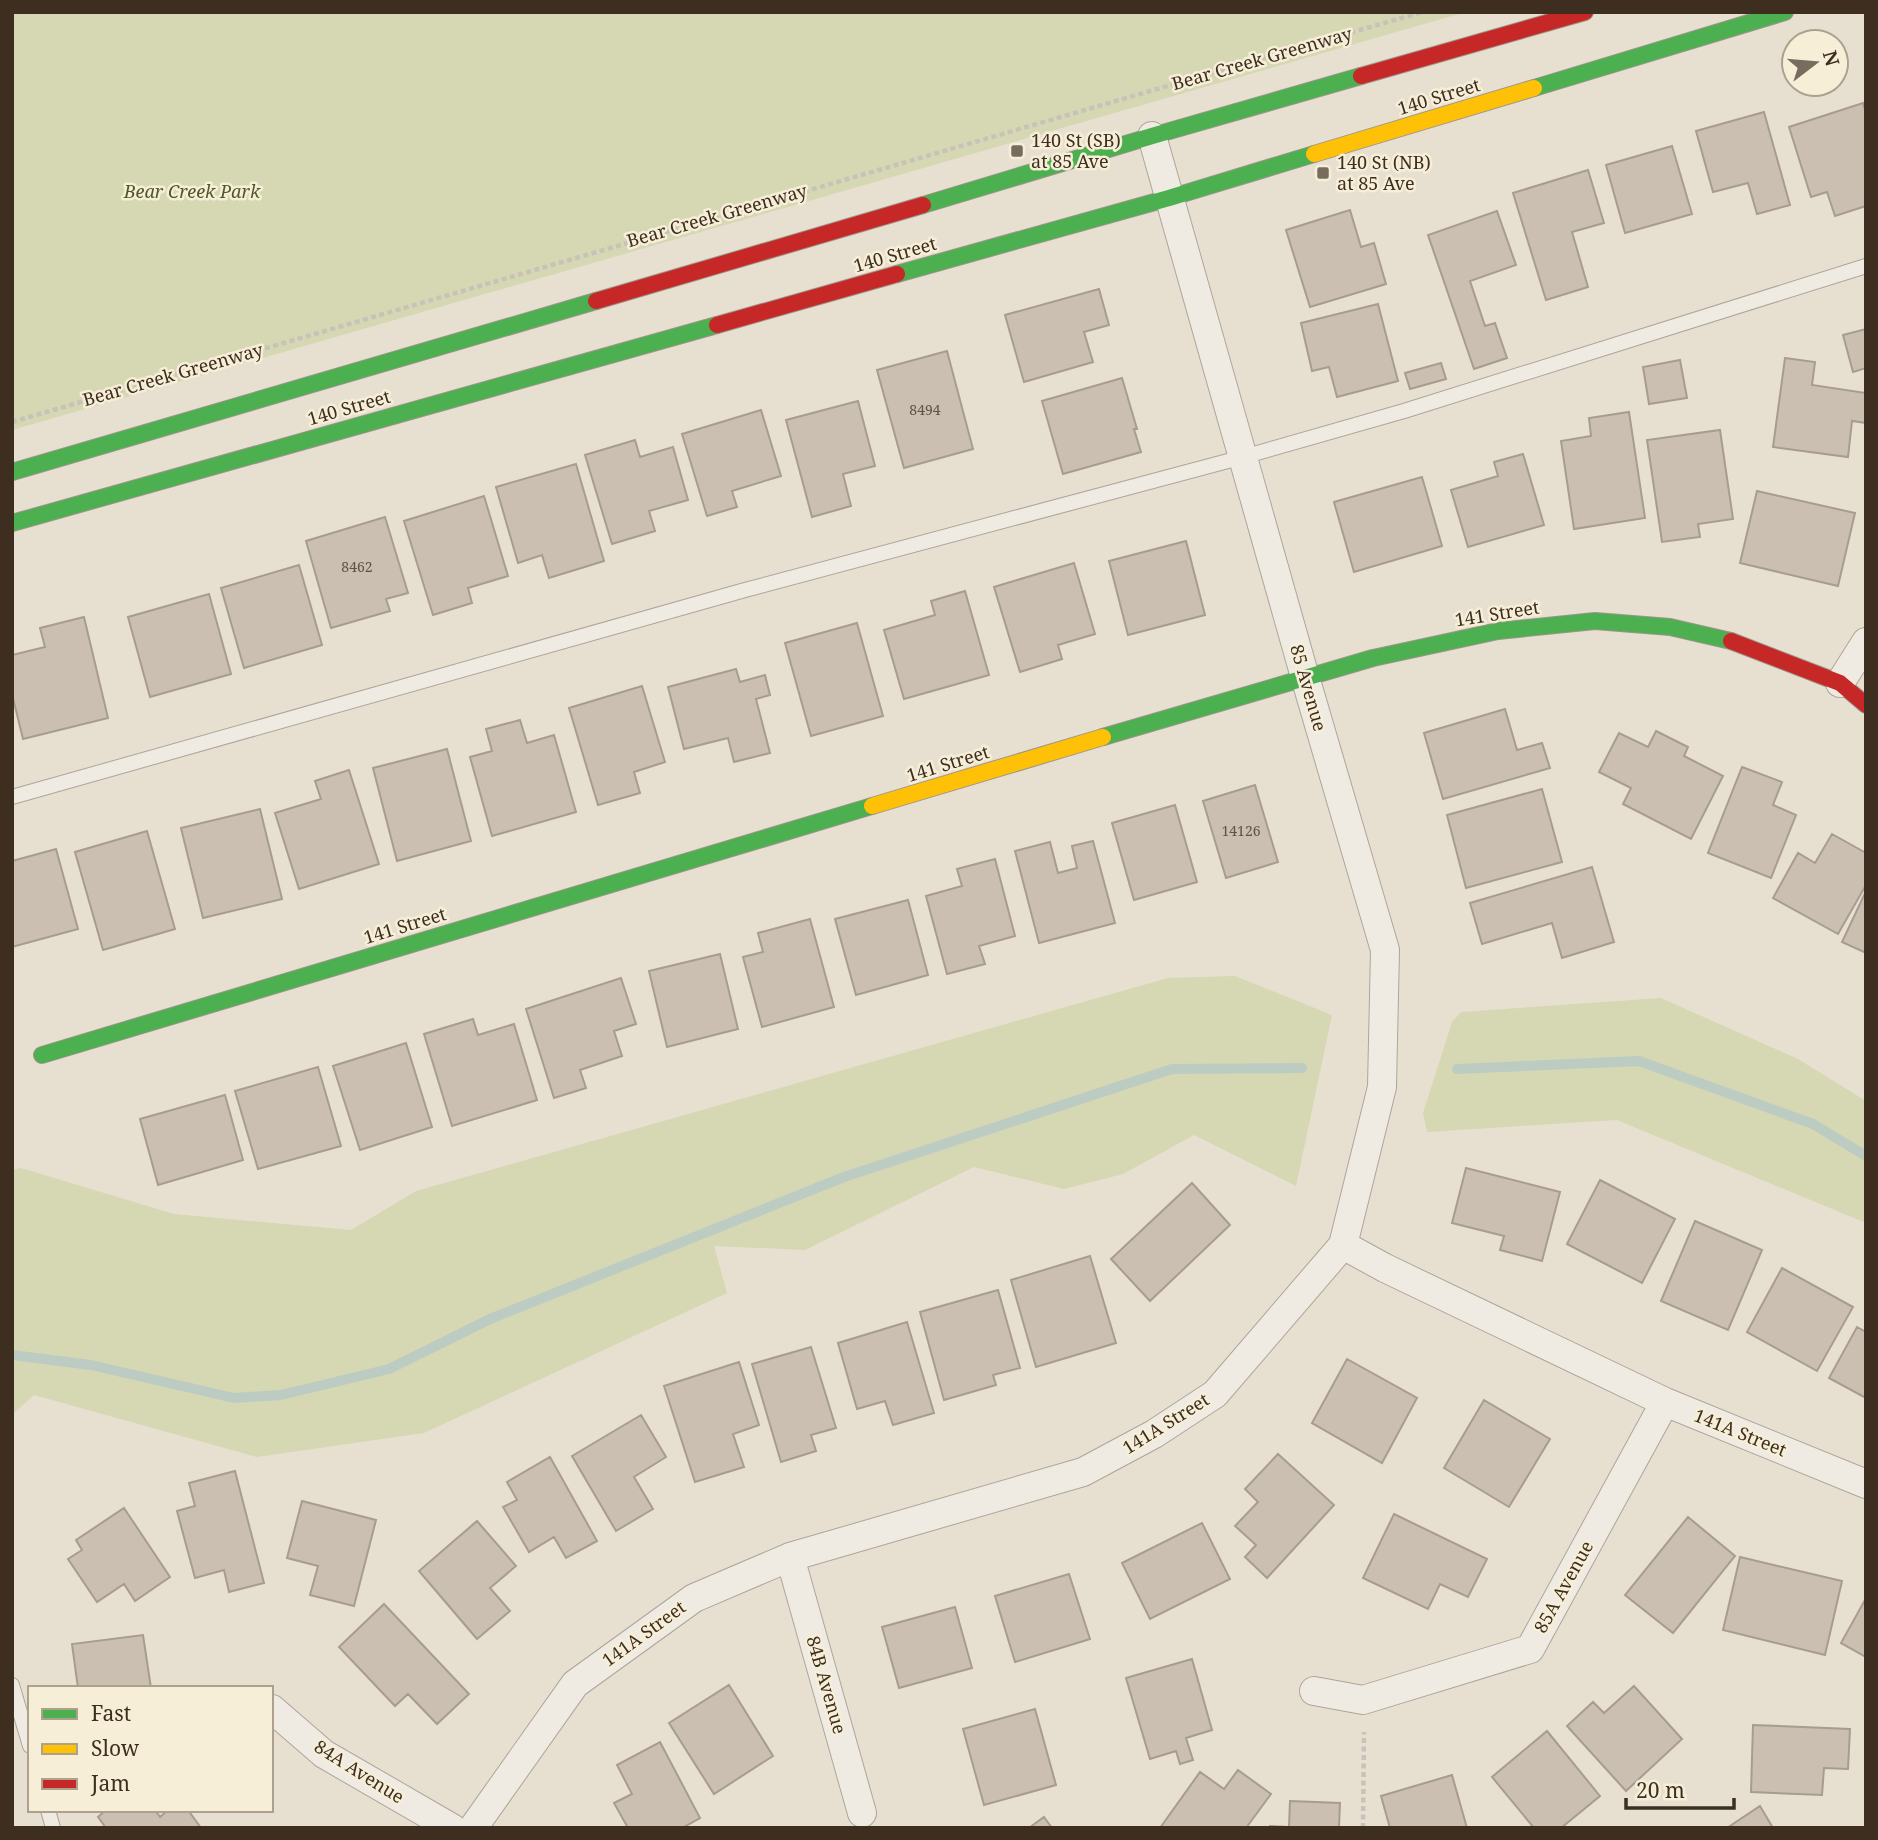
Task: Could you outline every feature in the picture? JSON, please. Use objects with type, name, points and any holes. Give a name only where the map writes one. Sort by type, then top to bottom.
[{"type":"main road","name":"140 Street","points":[[12,472],[1152,136],[1585,12]]},
{"type":"main road","name":"140 Street","points":[[12,523],[1169,198],[1785,12]]},
{"type":"main road","name":"141 Street","points":[[42,1055],[1305,677],[1373,658],[1498,631],[1595,621],[1670,627],[1725,639],[1840,683],[1866,705]]},
{"type":"street","name":"85 Avenue","points":[[1152,136],[1385,950],[1382,1087],[1343,1245]]},
{"type":"street","points":[[1840,683],[1866,642]]},
{"type":"street","name":"141A Street","points":[[474,1828],[575,1684],[694,1598],[790,1557],[1083,1472],[1154,1434],[1215,1394],[1343,1245],[1385,1268],[1665,1402],[1866,1484]]},
{"type":"street","name":"85A Avenue","points":[[1314,1691],[1363,1700],[1530,1649],[1665,1402]]},
{"type":"street","name":"84B Avenue","points":[[790,1557],[862,1813]]},
{"type":"street","name":"84A Avenue","points":[[273,1710],[324,1754],[452,1828]]},
{"type":"lane","points":[[12,797],[745,590],[1243,457],[1404,411],[1866,266]]},
{"type":"lane","points":[[12,1685],[28,1739]]},
{"type":"path","name":"Bear Creek Greenway","points":[[12,422],[1422,12]]},
{"type":"path","points":[[1363,1828],[1364,1727]]},
{"type":"green space","name":"Bear Creek Park","points":[[12,12],[1466,12],[12,430]]},
{"type":"green space","points":[[1235,976],[1332,1015],[1296,1186],[1194,1135],[1123,1174],[1064,1189],[974,1167],[805,1250],[714,1246],[727,1293],[424,1433],[257,1457],[34,1395],[12,1415],[12,1170],[21,1168],[174,1214],[351,1230],[416,1191],[1168,978]]},
{"type":"green space","points":[[1661,998],[1798,1059],[1866,1101],[1866,1223],[1617,1120],[1427,1132],[1423,1113],[1452,1022],[1461,1012]]},
{"type":"building","points":[[1863,103],[1866,113],[1866,206],[1835,216],[1827,192],[1811,197],[1789,127]]},
{"type":"building","points":[[1764,112],[1790,205],[1757,214],[1748,183],[1713,192],[1696,131]]},
{"type":"building","points":[[1672,146],[1692,214],[1625,233],[1606,165]]},
{"type":"building","points":[[1588,170],[1604,223],[1572,232],[1588,287],[1546,300],[1513,193]]},
{"type":"building","points":[[1350,210],[1361,247],[1374,243],[1386,284],[1310,307],[1286,230]]},
{"type":"building","points":[[1497,211],[1516,265],[1470,281],[1485,326],[1495,323],[1507,358],[1474,369],[1428,235]]},
{"type":"building","points":[[1099,289],[1109,325],[1084,332],[1093,362],[1024,382],[1005,315]]},
{"type":"building","points":[[1378,304],[1398,381],[1337,397],[1329,367],[1312,371],[1301,323]]},
{"type":"building","points":[[1866,329],[1866,368],[1853,372],[1843,335]]},
{"type":"building","points":[[947,351],[973,449],[904,468],[877,370]]},
{"type":"building","points":[[1785,358],[1815,362],[1812,385],[1866,393],[1866,423],[1852,421],[1848,457],[1773,447]]},
{"type":"building","points":[[1680,360],[1687,398],[1649,404],[1643,367]]},
{"type":"building","points":[[1441,363],[1446,379],[1410,389],[1405,373]]},
{"type":"building","points":[[1122,378],[1141,452],[1063,474],[1042,401]]},
{"type":"building","points":[[858,401],[875,466],[843,474],[851,506],[812,517],[786,420]]},
{"type":"building","points":[[761,410],[781,476],[732,491],[737,507],[707,516],[682,434]]},
{"type":"building","points":[[1629,412],[1645,518],[1574,529],[1561,441],[1591,436],[1589,418]]},
{"type":"building","points":[[1720,430],[1733,519],[1698,524],[1700,537],[1662,542],[1647,440]]},
{"type":"building","points":[[635,440],[640,457],[673,447],[688,500],[649,511],[655,531],[612,544],[585,455]]},
{"type":"building","points":[[1523,454],[1544,525],[1468,547],[1451,490],[1498,476],[1494,462]]},
{"type":"building","points":[[576,464],[604,561],[549,578],[542,555],[518,563],[496,487]]},
{"type":"building","points":[[1422,477],[1442,546],[1354,572],[1334,502]]},
{"type":"building","points":[[1757,491],[1855,513],[1838,586],[1740,563]]},
{"type":"building","points":[[484,496],[508,576],[468,588],[472,603],[433,615],[404,521]]},
{"type":"building","points":[[385,517],[408,593],[386,599],[390,611],[331,628],[306,541]]},
{"type":"building","points":[[1186,541],[1205,615],[1128,635],[1109,561]]},
{"type":"building","points":[[1074,563],[1095,634],[1058,645],[1062,659],[1020,672],[994,587]]},
{"type":"building","points":[[299,565],[322,645],[244,668],[221,588]]},
{"type":"building","points":[[965,591],[989,675],[904,699],[884,630],[935,615],[931,601]]},
{"type":"building","points":[[209,594],[231,674],[150,697],[128,617]]},
{"type":"building","points":[[84,617],[108,718],[23,739],[12,694],[12,655],[45,647],[40,628]]},
{"type":"building","points":[[857,623],[883,716],[811,736],[785,643]]},
{"type":"building","points":[[736,669],[740,682],[765,675],[770,695],[756,699],[770,753],[734,762],[728,738],[684,749],[668,687]]},
{"type":"building","points":[[642,686],[665,762],[634,772],[640,793],[598,805],[569,708]]},
{"type":"building","points":[[1505,709],[1517,750],[1542,743],[1550,768],[1443,799],[1424,733]]},
{"type":"building","points":[[520,720],[527,743],[554,735],[576,812],[492,836],[470,757],[492,751],[486,729]]},
{"type":"building","points":[[1656,731],[1688,747],[1684,756],[1723,776],[1691,839],[1623,804],[1631,788],[1599,772],[1619,733],[1648,747]]},
{"type":"building","points":[[447,749],[471,841],[397,861],[373,768]]},
{"type":"building","points":[[1742,767],[1782,782],[1773,805],[1796,815],[1771,878],[1708,853]]},
{"type":"building","points":[[349,770],[379,864],[299,889],[275,813],[321,799],[315,781]]},
{"type":"building","points":[[1255,785],[1278,862],[1226,878],[1203,801]]},
{"type":"building","points":[[1542,789],[1562,862],[1466,888],[1447,815]]},
{"type":"building","points":[[1175,805],[1197,882],[1134,900],[1112,823]]},
{"type":"building","points":[[260,809],[282,899],[203,918],[181,828]]},
{"type":"building","points":[[147,831],[175,929],[103,950],[75,852]]},
{"type":"building","points":[[1832,834],[1866,853],[1866,885],[1838,934],[1773,898],[1798,853],[1815,863]]},
{"type":"building","points":[[1093,841],[1115,923],[1039,943],[1015,851],[1050,842],[1058,873],[1077,868],[1072,846]]},
{"type":"building","points":[[56,849],[78,929],[12,947],[12,861]]},
{"type":"building","points":[[995,859],[1015,936],[979,946],[985,964],[947,974],[926,896],[962,886],[957,869]]},
{"type":"building","points":[[1592,867],[1614,942],[1562,958],[1552,923],[1482,944],[1470,903]]},
{"type":"building","points":[[1866,891],[1866,953],[1842,942]]},
{"type":"building","points":[[908,900],[928,975],[856,995],[835,919]]},
{"type":"building","points":[[810,919],[834,1007],[762,1027],[743,957],[763,952],[758,933]]},
{"type":"building","points":[[720,954],[738,1029],[667,1047],[649,971]]},
{"type":"building","points":[[621,978],[636,1024],[614,1031],[622,1056],[580,1070],[586,1088],[554,1098],[526,1009]]},
{"type":"building","points":[[473,1019],[478,1035],[514,1024],[537,1100],[452,1126],[424,1034]]},
{"type":"building","points":[[406,1043],[432,1127],[360,1150],[333,1066]]},
{"type":"building","points":[[318,1067],[341,1146],[258,1169],[235,1091]]},
{"type":"building","points":[[225,1095],[243,1160],[158,1185],[140,1119]]},
{"type":"building","points":[[1466,1168],[1560,1192],[1542,1261],[1500,1250],[1504,1236],[1452,1223]]},
{"type":"building","points":[[1600,1180],[1675,1219],[1642,1283],[1567,1244]]},
{"type":"building","points":[[1192,1183],[1230,1225],[1150,1301],[1111,1259]]},
{"type":"building","points":[[1695,1221],[1762,1250],[1728,1330],[1661,1301]]},
{"type":"building","points":[[1090,1256],[1116,1343],[1036,1367],[1011,1280]]},
{"type":"building","points":[[1782,1268],[1853,1307],[1817,1371],[1747,1332]]},
{"type":"building","points":[[998,1290],[1020,1368],[993,1375],[996,1385],[944,1400],[920,1312]]},
{"type":"building","points":[[907,1322],[934,1413],[893,1425],[885,1401],[857,1409],[838,1343]]},
{"type":"building","points":[[1857,1327],[1866,1332],[1866,1398],[1829,1378]]},
{"type":"building","points":[[811,1347],[836,1428],[811,1435],[816,1451],[781,1462],[752,1364]]},
{"type":"building","points":[[1347,1359],[1417,1398],[1382,1463],[1312,1423]]},
{"type":"building","points":[[739,1362],[759,1425],[733,1434],[744,1467],[695,1482],[664,1386]]},
{"type":"building","points":[[1484,1400],[1550,1439],[1509,1507],[1444,1468]]},
{"type":"building","points":[[641,1415],[666,1457],[634,1477],[653,1509],[616,1531],[572,1456]]},
{"type":"building","points":[[1278,1454],[1334,1505],[1267,1578],[1245,1557],[1256,1545],[1235,1526],[1258,1502],[1245,1489]]},
{"type":"building","points":[[550,1457],[597,1541],[566,1558],[554,1537],[529,1552],[503,1507],[517,1500],[507,1482]]},
{"type":"building","points":[[235,1471],[264,1583],[229,1592],[224,1570],[195,1578],[177,1511],[195,1506],[189,1483]]},
{"type":"building","points":[[302,1501],[376,1520],[354,1606],[310,1595],[318,1566],[287,1558]]},
{"type":"building","points":[[124,1508],[170,1577],[135,1601],[124,1584],[97,1602],[68,1559],[82,1550],[76,1540]]},
{"type":"building","points":[[1394,1514],[1487,1559],[1468,1597],[1440,1584],[1428,1609],[1363,1578]]},
{"type":"building","points":[[1688,1517],[1735,1556],[1673,1633],[1625,1595]]},
{"type":"building","points":[[477,1521],[516,1566],[490,1588],[510,1611],[477,1639],[419,1571]]},
{"type":"building","points":[[1202,1523],[1230,1579],[1150,1619],[1122,1563]]},
{"type":"building","points":[[1740,1557],[1842,1581],[1825,1655],[1723,1630]]},
{"type":"building","points":[[1069,1574],[1090,1639],[1015,1662],[995,1596]]},
{"type":"building","points":[[1866,1598],[1866,1657],[1841,1643]]},
{"type":"building","points":[[384,1604],[469,1694],[437,1724],[408,1694],[395,1706],[339,1647]]},
{"type":"building","points":[[955,1607],[972,1668],[899,1688],[882,1627]]},
{"type":"building","points":[[143,1635],[151,1686],[78,1686],[72,1644]]},
{"type":"building","points":[[1192,1659],[1212,1730],[1186,1738],[1193,1760],[1180,1764],[1176,1751],[1150,1759],[1126,1678]]},
{"type":"building","points":[[729,1685],[773,1756],[714,1794],[669,1723]]},
{"type":"building","points":[[1634,1686],[1682,1739],[1626,1791],[1567,1726],[1593,1702],[1604,1713]]},
{"type":"building","points":[[1035,1709],[1056,1785],[984,1805],[963,1729]]},
{"type":"building","points":[[1753,1725],[1850,1729],[1848,1769],[1824,1768],[1822,1795],[1751,1792]]},
{"type":"building","points":[[1547,1731],[1600,1796],[1561,1828],[1534,1828],[1492,1777]]},
{"type":"building","points":[[660,1742],[700,1818],[682,1828],[628,1828],[614,1803],[632,1794],[617,1765]]},
{"type":"building","points":[[1238,1770],[1271,1794],[1246,1828],[1160,1828],[1200,1772],[1224,1789]]},
{"type":"building","points":[[1452,1775],[1467,1828],[1390,1828],[1381,1796]]},
{"type":"building","points":[[1290,1801],[1340,1803],[1339,1828],[1270,1828],[1289,1827]]},
{"type":"building","points":[[1760,1806],[1773,1828],[1727,1828]]},
{"type":"building","points":[[104,1812],[156,1812],[160,1817],[166,1812],[189,1812],[201,1828],[106,1828],[98,1817]]},
{"type":"building","points":[[1044,1817],[1052,1828],[1029,1828]]},
{"type":"waterway","points":[[1457,1069],[1639,1061],[1813,1124],[1866,1156]]},
{"type":"waterway","points":[[12,1355],[91,1365],[234,1398],[281,1395],[389,1369],[490,1319],[844,1177],[1172,1069],[1302,1068]]},
{"type":"traffic: fast","points":[[1534,88],[1785,12]]},
{"type":"traffic: fast","points":[[923,205],[1361,76]]},
{"type":"traffic: fast","points":[[897,274],[1169,198],[1314,154]]},
{"type":"traffic: fast","points":[[12,472],[596,301]]},
{"type":"traffic: fast","points":[[12,523],[717,325]]},
{"type":"traffic: fast","points":[[1103,737],[1373,658],[1498,631],[1595,621],[1670,627],[1731,641]]},
{"type":"traffic: fast","points":[[42,1055],[872,806]]},
{"type":"traffic: slow","points":[[1314,154],[1534,88]]},
{"type":"traffic: slow","points":[[872,806],[1103,737]]},
{"type":"traffic: jam","points":[[1361,76],[1585,12]]},
{"type":"traffic: jam","points":[[596,301],[923,205]]},
{"type":"traffic: jam","points":[[717,325],[897,274]]},
{"type":"traffic: jam","points":[[1731,641],[1840,683],[1866,705]]},
{"type":"place","name":"140 St (SB) at 85 Ave","points":[[1017,151]]},
{"type":"place","name":"140 St (NB) at 85 Ave","points":[[1323,173]]}]
